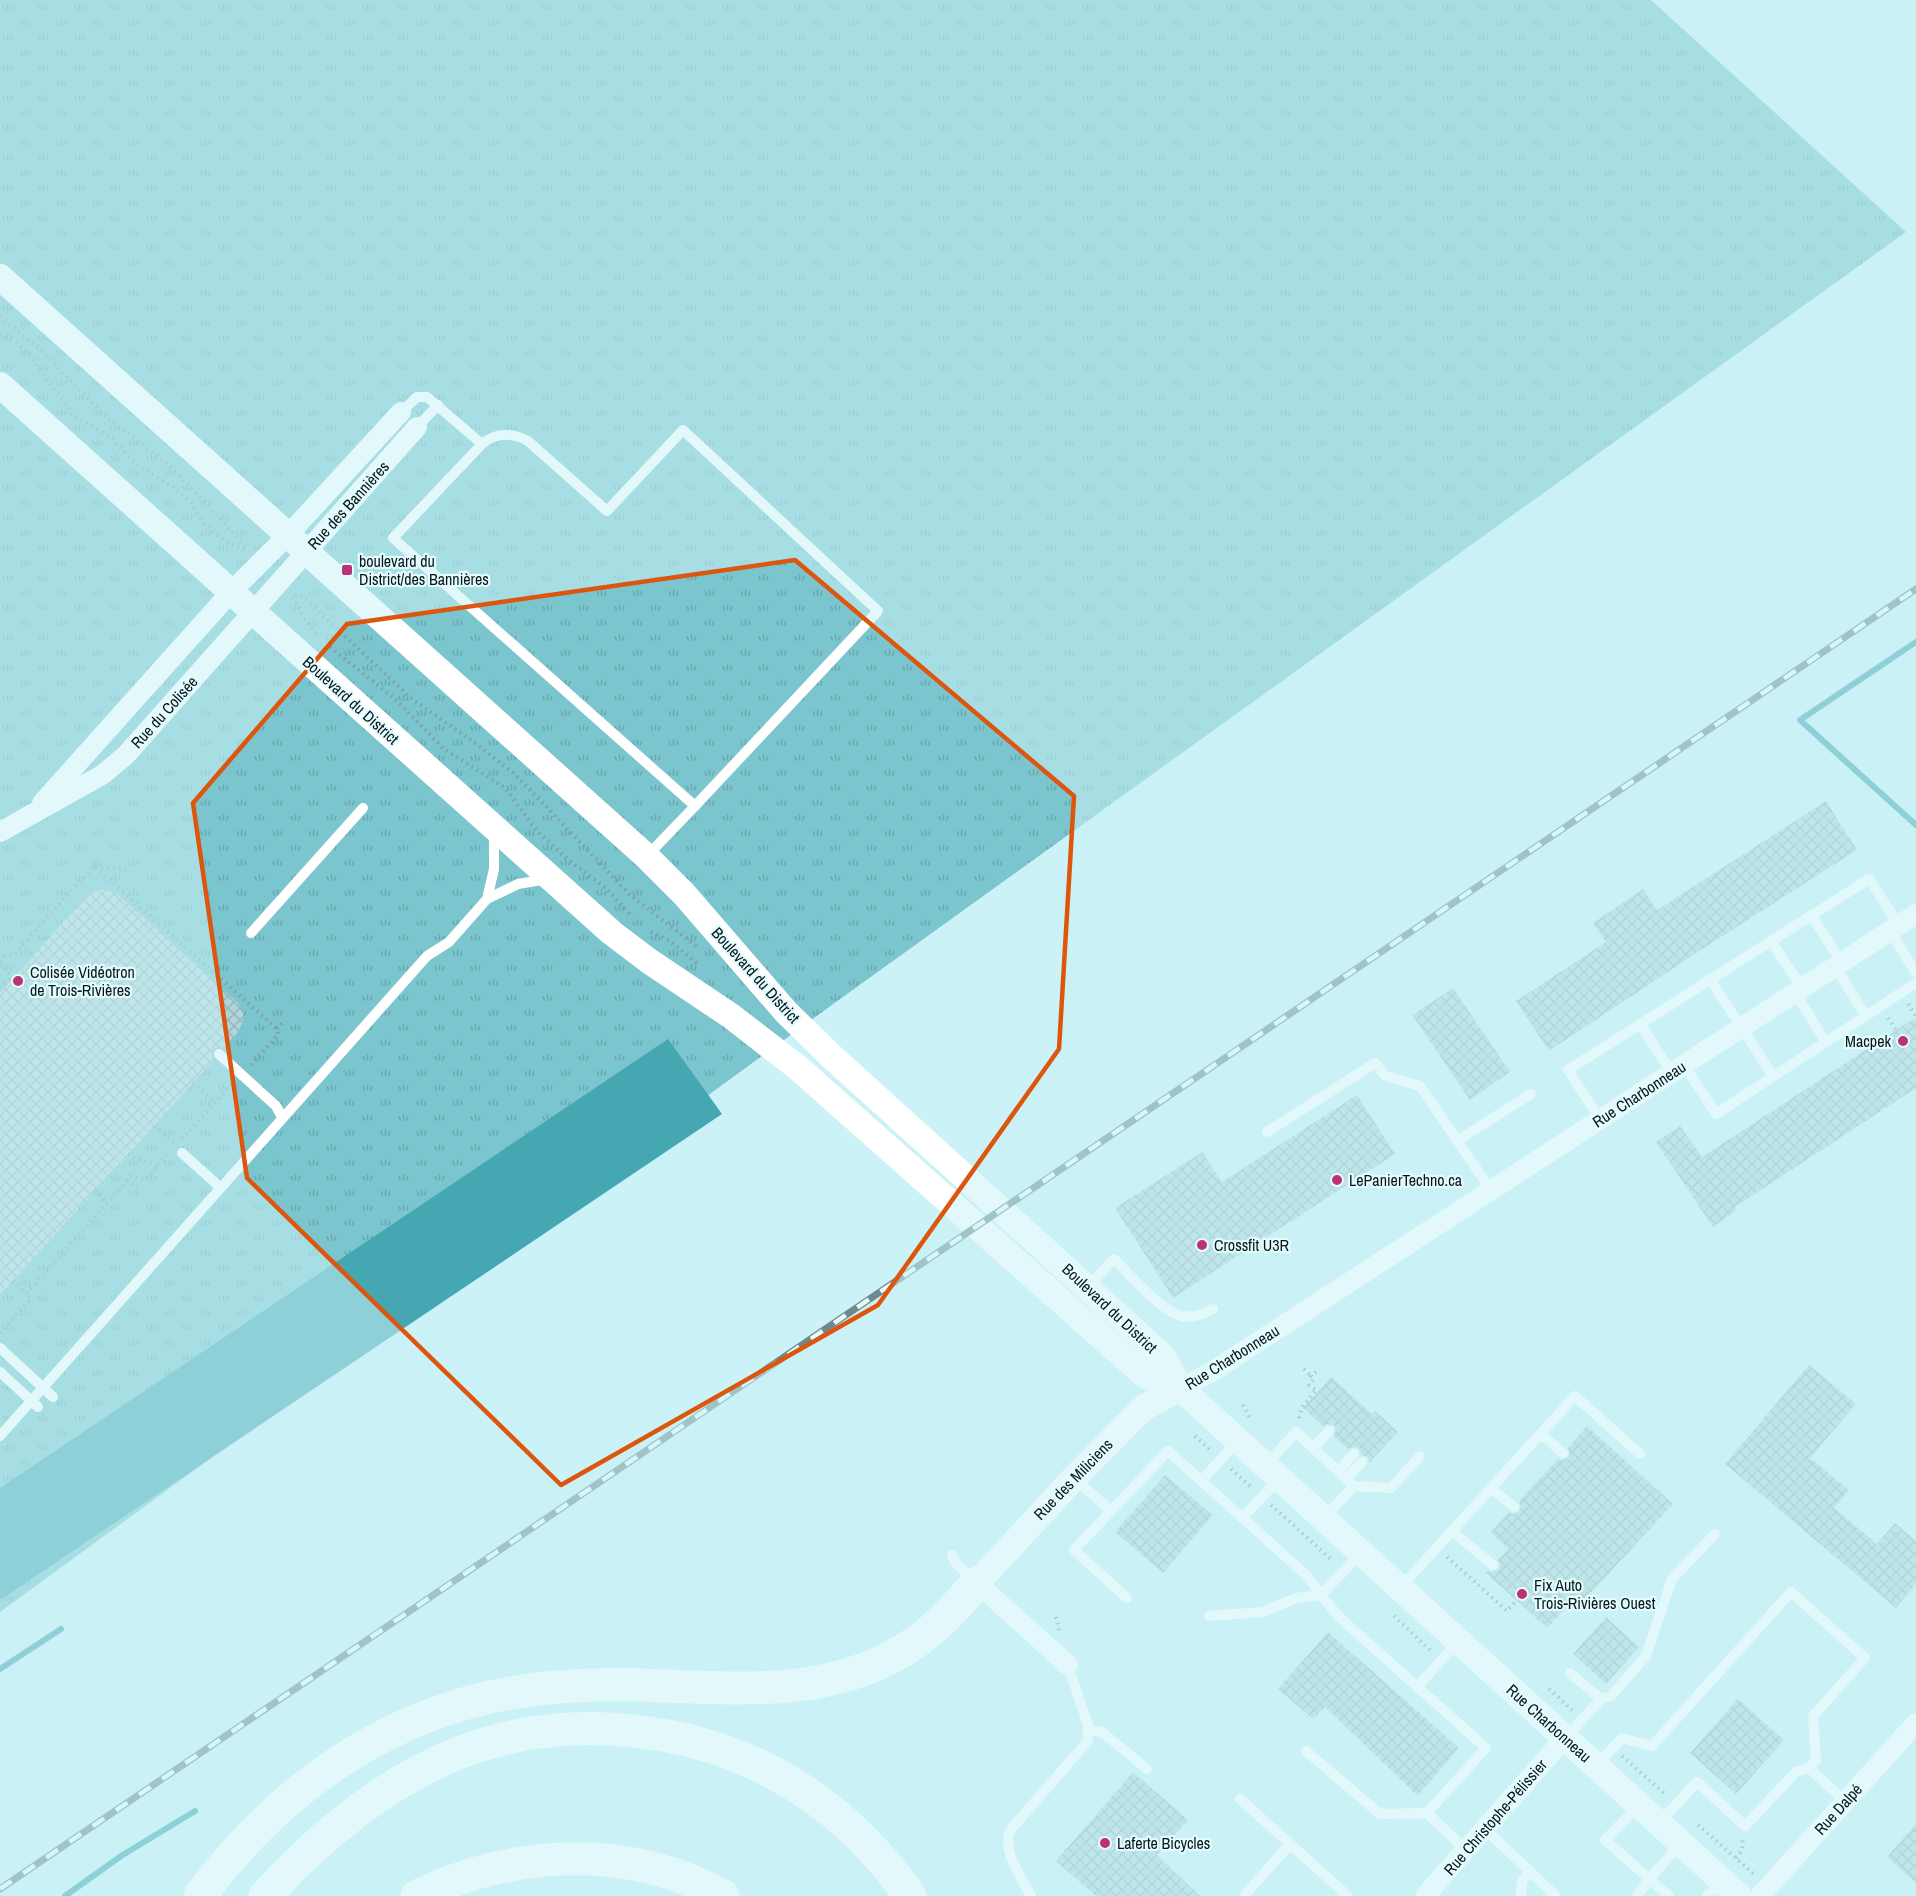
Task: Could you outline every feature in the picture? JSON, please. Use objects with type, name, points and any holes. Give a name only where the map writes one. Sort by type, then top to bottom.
[{"type":"highway","points":[[201,1896],[247,1838],[309,1782],[353,1752],[422,1718],[476,1700],[548,1688],[624,1685],[759,1689],[840,1678],[875,1665],[908,1647],[939,1624],[977,1583]]},
{"type":"highway","points":[[265,1896],[315,1845],[344,1821],[391,1787],[426,1768],[481,1745],[522,1735],[562,1730],[601,1729],[640,1732],[700,1744],[738,1757],[790,1782],[819,1802],[861,1838],[886,1864],[910,1896]]},
{"type":"highway","points":[[417,1896],[443,1884],[483,1871],[524,1862],[568,1858],[609,1859],[649,1866],[689,1879],[723,1896]]},
{"type":"street","name":"Boulevard du District","points":[[0,277],[647,857],[684,894],[760,983],[814,1039],[1164,1358],[1180,1388]]},
{"type":"street","name":"Boulevard du District","points":[[0,385],[627,945],[732,1016],[797,1067],[1146,1376],[1180,1388]]},
{"type":"street","name":"Rue des Bannières","points":[[278,584],[298,543],[401,412]]},
{"type":"street","name":"Rue des Bannières","points":[[254,556],[298,543],[417,427]]},
{"type":"street","name":"Rue du Colisée","points":[[30,816],[231,592],[254,556]]},
{"type":"street","name":"Rue du Colisée","points":[[0,832],[114,766],[278,584]]},
{"type":"street","name":"Rue Charbonneau","points":[[1723,1891],[1682,1844],[1639,1805],[1605,1757],[1565,1738],[1180,1388],[1210,1373],[1916,914]]},
{"type":"street","name":"Rue des Miliciens","points":[[977,1583],[1074,1478],[1145,1407],[1180,1388]]},
{"type":"street","points":[[977,1583],[1068,1665]]},
{"type":"street","name":"Rue Dalpé","points":[[1760,1896],[1916,1723]]},
{"type":"street","name":"Rue Christophe-Pélissier","points":[[1425,1896],[1565,1738]]},
{"type":"lane","points":[[401,412],[420,396],[427,397],[482,444]]},
{"type":"lane","points":[[417,427],[438,405]]},
{"type":"lane","points":[[647,857],[695,806],[878,611],[683,430],[606,511],[528,441],[517,436],[500,435],[482,444],[393,538],[695,806]]},
{"type":"lane","points":[[251,933],[363,808]]},
{"type":"lane","points":[[487,898],[494,861],[494,828]]},
{"type":"lane","points":[[2,1429],[35,1404],[43,1387],[427,956],[449,942],[487,898],[518,884],[551,879]]},
{"type":"lane","points":[[1600,1119],[1568,1070],[1869,879],[1916,973]]},
{"type":"lane","points":[[1811,915],[1866,1016]]},
{"type":"lane","points":[[1771,941],[1826,1042]]},
{"type":"lane","points":[[1710,980],[1773,1076]]},
{"type":"lane","points":[[1640,1024],[1716,1114],[1916,983]]},
{"type":"lane","points":[[219,1054],[276,1106],[282,1117]]},
{"type":"lane","points":[[1267,1132],[1375,1063],[1385,1076],[1420,1086],[1491,1190]]},
{"type":"lane","points":[[1457,1141],[1531,1094]]},
{"type":"lane","points":[[179,1149],[220,1187]]},
{"type":"lane","points":[[1088,1287],[1113,1259],[1168,1310],[1181,1316],[1194,1316],[1213,1309]]},
{"type":"lane","points":[[0,1348],[53,1397]]},
{"type":"lane","points":[[0,1372],[35,1404]]},
{"type":"lane","points":[[1400,1588],[1575,1396],[1640,1454]]},
{"type":"lane","points":[[1313,1448],[1329,1431]]},
{"type":"lane","points":[[1242,1518],[1296,1432],[1350,1483],[1391,1488],[1420,1456]]},
{"type":"lane","points":[[1541,1434],[1563,1453]]},
{"type":"lane","points":[[1201,1481],[1238,1441]]},
{"type":"lane","points":[[1127,1598],[1074,1550],[1168,1451],[1306,1575],[1339,1617],[1485,1748],[1426,1813]]},
{"type":"lane","points":[[1323,1519],[1350,1483],[1358,1458],[1338,1471]]},
{"type":"lane","points":[[1074,1478],[1110,1511]]},
{"type":"lane","points":[[1491,1488],[1514,1507]]},
{"type":"lane","points":[[1452,1531],[1493,1565]]},
{"type":"lane","points":[[1565,1738],[1601,1699],[1611,1696],[1646,1656],[1672,1579],[1714,1534]]},
{"type":"lane","points":[[1209,1616],[1263,1612],[1296,1598],[1321,1595],[1361,1553]]},
{"type":"lane","points":[[952,1555],[956,1563],[977,1583]]},
{"type":"lane","points":[[1605,1757],[1622,1738],[1652,1746],[1791,1592],[1865,1658],[1813,1716],[1816,1760],[1809,1768],[1796,1772],[1745,1826],[1697,1782],[1659,1823]]},
{"type":"lane","points":[[1417,1687],[1459,1641]]},
{"type":"lane","points":[[1031,1896],[1010,1853],[1009,1834],[1088,1741],[1089,1730],[1068,1665]]},
{"type":"lane","points":[[1570,1673],[1601,1699]]},
{"type":"lane","points":[[1089,1730],[1102,1732],[1147,1769]]},
{"type":"lane","points":[[1306,1751],[1380,1814],[1426,1813],[1466,1850]]},
{"type":"lane","points":[[1809,1768],[1845,1801]]},
{"type":"lane","points":[[1240,1799],[1348,1896]]},
{"type":"lane","points":[[1639,1805],[1605,1840],[1669,1896]]},
{"type":"lane","points":[[1485,1830],[1557,1896]]},
{"type":"lane","points":[[1244,1896],[1290,1844]]},
{"type":"lane","points":[[1637,1896],[1649,1879],[1682,1844]]},
{"type":"lane","points":[[1521,1896],[1522,1881],[1530,1871]]},
{"type":"path","points":[[0,316],[41,350],[105,416],[178,474],[254,556]]},
{"type":"path","points":[[0,334],[18,344],[32,358],[72,414],[111,438],[140,466],[181,494],[215,534],[229,544],[254,556]]},
{"type":"path","points":[[302,596],[412,699],[508,769],[629,894],[700,950]]},
{"type":"path","points":[[295,602],[309,627],[321,639]]},
{"type":"path","points":[[327,645],[396,700],[444,749],[506,788],[537,831],[564,856],[603,886],[637,922]]},
{"type":"path","points":[[94,866],[130,870]]},
{"type":"path","points":[[0,988],[13,977],[0,963],[6,955],[13,955],[94,866]]},
{"type":"path","points":[[94,866],[277,1029],[278,1035],[248,1067]]},
{"type":"path","points":[[645,928],[670,941],[704,970]]},
{"type":"path","points":[[22,945],[33,956]]},
{"type":"path","points":[[277,1029],[284,1021]]},
{"type":"path","points":[[193,1083],[215,1103]]},
{"type":"path","points":[[26,1293],[56,1264],[131,1176],[145,1180],[179,1149],[232,1084]]},
{"type":"path","points":[[154,1126],[179,1149]]},
{"type":"path","points":[[128,1154],[151,1162],[157,1167]]},
{"type":"path","points":[[127,1180],[137,1189]]},
{"type":"path","points":[[94,1191],[108,1202]]},
{"type":"path","points":[[0,1333],[2,1327],[31,1298],[13,1281]]},
{"type":"path","points":[[15,1316],[20,1321]]},
{"type":"path","points":[[1302,1407],[1316,1391],[1309,1385],[1314,1379],[1304,1369]]},
{"type":"path","points":[[1311,1376],[1316,1372]]},
{"type":"path","points":[[1243,1406],[1248,1416],[1256,1424]]},
{"type":"path","points":[[1195,1436],[1206,1447]]},
{"type":"path","points":[[1238,1475],[1253,1489]]},
{"type":"path","points":[[1272,1506],[1326,1555]]},
{"type":"path","points":[[1436,1548],[1507,1611],[1517,1600]]},
{"type":"path","points":[[1389,1612],[1432,1652]]},
{"type":"path","name":"Rue Charbonneau","points":[[1605,1757],[1662,1792]]},
{"type":"path","points":[[1690,1818],[1736,1858],[1742,1850]]},
{"type":"highlighted area","points":[[795,560],[1074,796],[1059,1049],[878,1305],[561,1485],[247,1178],[193,803],[347,624]]},
{"type":"green space","points":[[0,0],[1651,0],[1906,232],[829,1007],[0,1612]]},
{"type":"shaded area","points":[[668,1039],[722,1114],[0,1600],[0,1488]]},
{"type":"building","points":[[1826,801],[1857,850],[1549,1051],[1516,1001],[1606,942],[1593,923],[1643,889],[1657,910]]},
{"type":"building","points":[[100,889],[116,893],[238,1003],[243,1014],[243,1022],[236,1035],[224,1048],[213,1049],[214,1060],[0,1295],[0,993],[90,892]]},
{"type":"building","points":[[1453,988],[1510,1072],[1470,1100],[1412,1015]]},
{"type":"building","points":[[1916,1017],[1916,1088],[1735,1207],[1737,1210],[1713,1227],[1656,1142],[1680,1126],[1702,1157]]},
{"type":"building","points":[[1357,1095],[1395,1154],[1173,1298],[1115,1208],[1202,1152],[1222,1182]]},
{"type":"building","points":[[1809,1365],[1856,1404],[1810,1458],[1849,1490],[1834,1508],[1877,1544],[1895,1523],[1916,1541],[1916,1584],[1896,1608],[1725,1464]]},
{"type":"building","points":[[1331,1377],[1372,1414],[1375,1411],[1398,1432],[1369,1463],[1368,1457],[1361,1455],[1359,1448],[1348,1449],[1334,1436],[1336,1429],[1334,1425],[1323,1426],[1303,1408]]},
{"type":"building","points":[[1587,1426],[1673,1504],[1575,1610],[1569,1604],[1547,1628],[1486,1573],[1498,1570],[1500,1566],[1498,1560],[1508,1549],[1491,1532],[1509,1512],[1513,1514],[1519,1512],[1521,1508],[1519,1501],[1558,1459],[1568,1458],[1570,1454],[1568,1448]]},
{"type":"building","points":[[1165,1475],[1213,1515],[1163,1573],[1115,1532]]},
{"type":"building","points":[[1606,1617],[1639,1647],[1606,1684],[1573,1654]]},
{"type":"building","points":[[1328,1632],[1459,1748],[1418,1796],[1325,1707],[1313,1719],[1278,1689]]},
{"type":"building","points":[[1738,1699],[1784,1740],[1736,1794],[1690,1753]]},
{"type":"building","points":[[1133,1772],[1188,1820],[1157,1855],[1200,1896],[1096,1896],[1056,1861]]},
{"type":"building","points":[[1916,1824],[1916,1883],[1887,1857]]},
{"type":"waterway","points":[[1916,642],[1800,720],[1916,825]]},
{"type":"waterway","points":[[0,1669],[61,1629]]},
{"type":"waterway","points":[[65,1896],[121,1856],[195,1811]]},
{"type":"railway","points":[[0,1889],[1916,589]]},
{"type":"place","name":"boulevard du District/des Bannières","points":[[347,570]]},
{"type":"place","name":"Colisée Vidéotron de Trois-Rivières","points":[[18,981]]},
{"type":"place","name":"Macpek","points":[[1903,1041]]},
{"type":"place","name":"LePanierTechno.ca","points":[[1337,1180]]},
{"type":"place","name":"Crossfit U3R","points":[[1202,1245]]},
{"type":"place","name":"Fix Auto Trois-Rivières Ouest","points":[[1522,1594]]},
{"type":"place","name":"Laferte Bicycles","points":[[1105,1843]]}]
